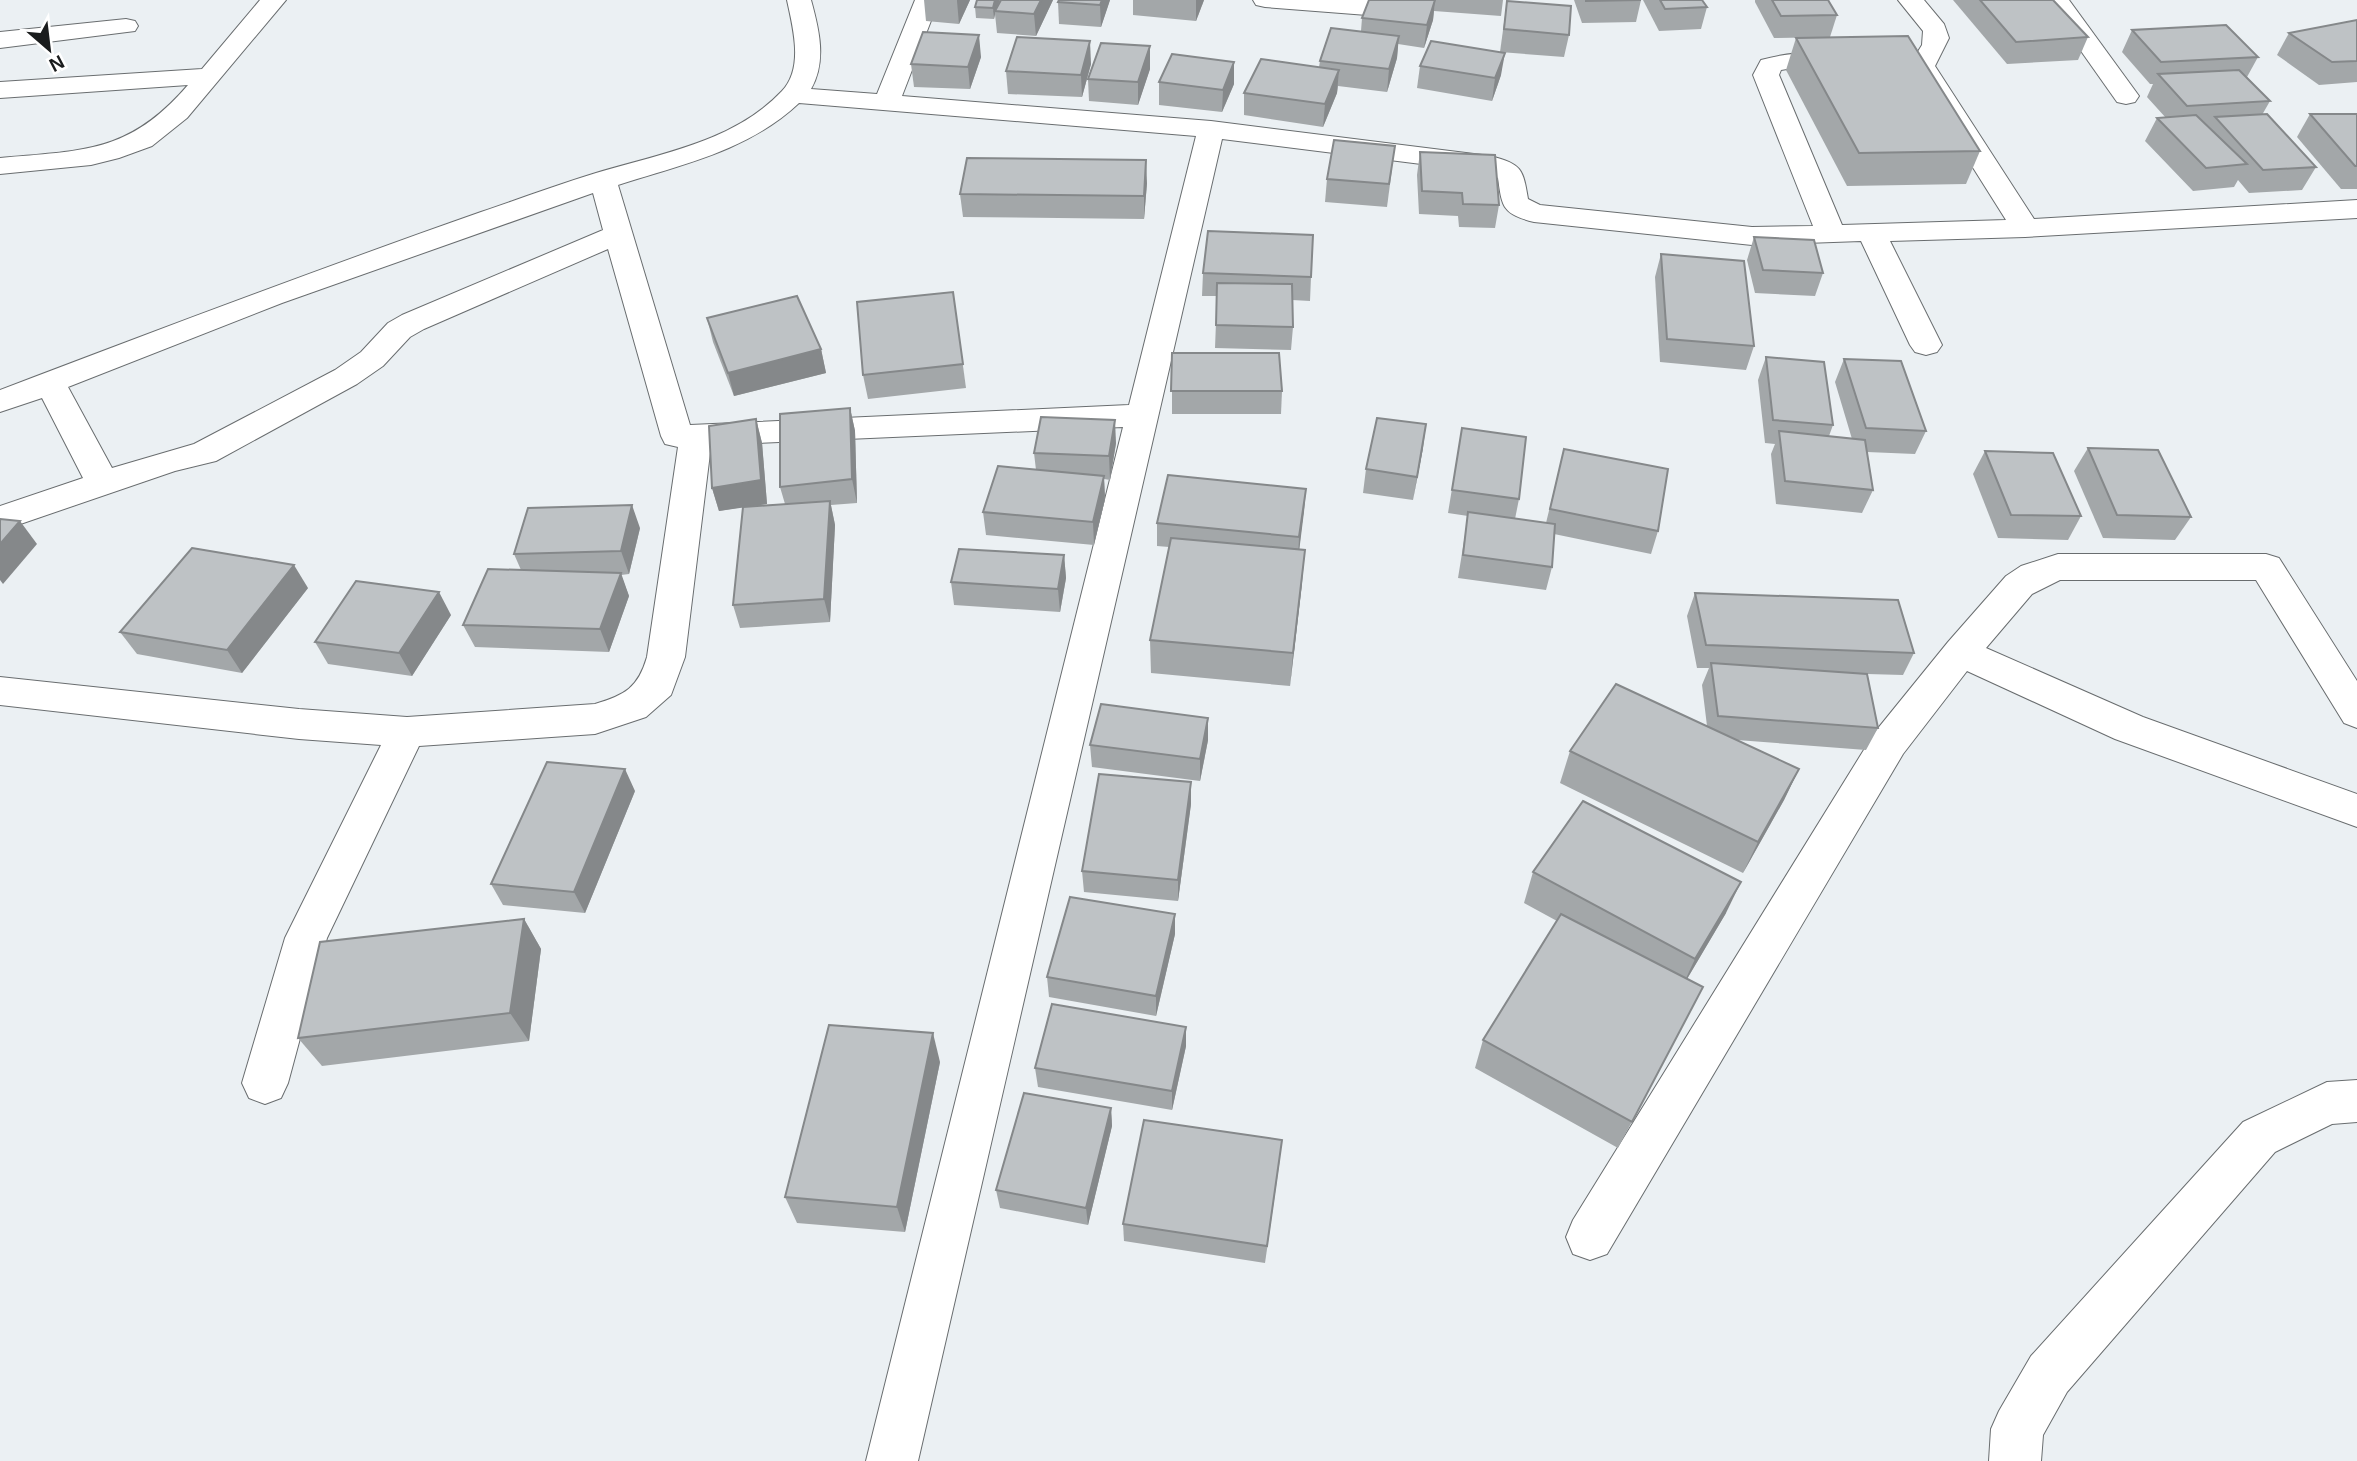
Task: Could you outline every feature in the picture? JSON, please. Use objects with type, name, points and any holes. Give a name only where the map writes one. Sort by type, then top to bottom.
[{"type":"street","points":[[0,166],[96,155],[140,141],[164,126],[274,0]]},
{"type":"street","points":[[0,402],[306,284],[603,180],[720,144],[755,127],[793,95],[805,72],[808,53],[806,28],[799,0]]},
{"type":"street","points":[[886,103],[927,0]]},
{"type":"street","points":[[1265,0],[1367,8],[1382,4],[1385,0]]},
{"type":"street","points":[[1910,0],[1936,31],[1938,40],[1936,49],[1922,66]]},
{"type":"street","points":[[2057,0],[2126,96]]},
{"type":"street","points":[[0,40],[131,18],[93,84]]},
{"type":"street","points":[[1831,234],[1766,75],[1770,65],[1787,61],[1868,64]]},
{"type":"street","points":[[1895,65],[1922,66]]},
{"type":"street","points":[[1922,66],[2025,228]]},
{"type":"street","points":[[0,90],[208,76]]},
{"type":"street","points":[[793,95],[1211,129],[1489,164],[1511,174],[1514,181],[1514,204],[1534,213],[1752,236],[2025,228],[2357,209]]},
{"type":"street","points":[[892,1461],[1211,129]]},
{"type":"street","points":[[603,180],[677,436],[1143,415]]},
{"type":"street","points":[[1871,232],[1926,345]]},
{"type":"street","points":[[0,519],[168,461],[204,453],[346,377],[372,359],[399,330],[413,322],[619,234]]},
{"type":"street","points":[[50,383],[103,484]]},
{"type":"street","points":[[0,691],[299,724],[407,732],[595,719],[633,707],[658,685],[666,657],[696,435]]},
{"type":"street","points":[[1590,1237],[1889,743],[1961,652],[2020,585],[2034,575],[2058,567],[2266,567],[2357,713]]},
{"type":"street","points":[[1961,652],[2129,728],[2357,811]]},
{"type":"street","points":[[265,1083],[306,938],[407,732]]},
{"type":"street","points":[[2015,1461],[2017,1429],[2049,1374],[2259,1137],[2327,1103],[2357,1101]]},
{"type":"building","points":[[977,0],[995,0],[993,8],[975,7]]},
{"type":"building","points":[[1001,0],[1041,0],[1034,14],[995,11]]},
{"type":"building","points":[[1102,0],[1100,5],[1058,2]]},
{"type":"building","points":[[1369,0],[1435,0],[1427,25],[1362,18]]},
{"type":"building","points":[[1660,0],[1702,0],[1707,7],[1665,9]]},
{"type":"building","points":[[1772,0],[1828,0],[1837,15],[1781,16]]},
{"type":"building","points":[[1980,0],[2053,0],[2088,37],[2016,42]]},
{"type":"building","points":[[1507,1],[1571,6],[1569,35],[1504,29]]},
{"type":"building","points":[[2357,20],[2357,61],[2332,62],[2289,33]]},
{"type":"building","points":[[2226,25],[2258,57],[2161,62],[2132,30]]},
{"type":"building","points":[[1331,28],[1399,36],[1389,69],[1320,61]]},
{"type":"building","points":[[923,32],[979,35],[968,67],[911,64]]},
{"type":"building","points":[[1908,36],[1980,151],[1859,153],[1796,38]]},
{"type":"building","points":[[1017,37],[1090,41],[1081,75],[1006,71]]},
{"type":"building","points":[[1431,41],[1505,53],[1495,78],[1420,66]]},
{"type":"building","points":[[1101,43],[1150,46],[1138,82],[1088,79]]},
{"type":"building","points":[[1172,54],[1234,62],[1223,90],[1159,82]]},
{"type":"building","points":[[1261,59],[1339,70],[1325,104],[1244,93]]},
{"type":"building","points":[[2239,70],[2270,101],[2187,106],[2158,74]]},
{"type":"building","points":[[2267,114],[2316,167],[2263,170],[2215,117]]},
{"type":"building","points":[[2310,114],[2357,114],[2357,166],[2355,166]]},
{"type":"building","points":[[2196,115],[2247,164],[2206,168],[2157,118]]},
{"type":"building","points":[[1334,140],[1395,146],[1389,184],[1327,179]]},
{"type":"building","points":[[1420,152],[1495,155],[1499,205],[1463,204],[1462,193],[1422,191]]},
{"type":"building","points":[[967,158],[1146,160],[1144,196],[960,194]]},
{"type":"building","points":[[1208,231],[1313,235],[1311,277],[1203,273]]},
{"type":"building","points":[[1754,237],[1814,240],[1823,273],[1763,270]]},
{"type":"building","points":[[1661,254],[1744,261],[1754,346],[1667,339]]},
{"type":"building","points":[[1217,283],[1292,284],[1293,327],[1216,325]]},
{"type":"building","points":[[953,292],[963,364],[863,375],[857,302]]},
{"type":"building","points":[[797,296],[821,349],[728,373],[707,318]]},
{"type":"building","points":[[1172,353],[1279,353],[1282,391],[1171,391]]},
{"type":"building","points":[[1766,357],[1824,362],[1833,425],[1773,420]]},
{"type":"building","points":[[1844,359],[1901,361],[1926,431],[1866,428]]},
{"type":"building","points":[[850,408],[852,479],[780,487],[780,414]]},
{"type":"building","points":[[1041,417],[1115,420],[1109,456],[1034,453]]},
{"type":"building","points":[[1377,418],[1426,424],[1417,477],[1366,469]]},
{"type":"building","points":[[756,419],[761,480],[712,488],[709,426]]},
{"type":"building","points":[[1462,428],[1526,437],[1519,499],[1452,490]]},
{"type":"building","points":[[1779,431],[1865,440],[1873,490],[1785,481]]},
{"type":"building","points":[[2088,448],[2158,450],[2191,517],[2117,515]]},
{"type":"building","points":[[1564,449],[1668,469],[1658,531],[1550,509]]},
{"type":"building","points":[[1985,451],[2053,453],[2081,516],[2011,515]]},
{"type":"building","points":[[998,466],[1104,476],[1093,522],[983,512]]},
{"type":"building","points":[[1168,475],[1306,489],[1299,537],[1157,523]]},
{"type":"building","points":[[830,501],[824,599],[733,605],[743,507]]},
{"type":"building","points":[[632,505],[621,551],[514,554],[528,508]]},
{"type":"building","points":[[1468,512],[1555,524],[1552,567],[1463,555]]},
{"type":"building","points":[[0,519],[20,521],[0,544]]},
{"type":"building","points":[[1171,538],[1305,550],[1293,653],[1150,640]]},
{"type":"building","points":[[192,548],[294,565],[227,650],[120,632]]},
{"type":"building","points":[[959,549],[1064,555],[1058,589],[951,582]]},
{"type":"building","points":[[488,569],[621,573],[600,629],[463,625]]},
{"type":"building","points":[[356,581],[439,592],[399,653],[315,642]]},
{"type":"building","points":[[1695,593],[1898,600],[1914,653],[1706,645]]},
{"type":"building","points":[[1711,663],[1867,674],[1878,728],[1718,716]]},
{"type":"building","points":[[1616,684],[1799,769],[1758,842],[1570,751]]},
{"type":"building","points":[[1101,704],[1208,718],[1200,759],[1090,745]]},
{"type":"building","points":[[547,762],[625,769],[574,892],[491,884]]},
{"type":"building","points":[[1099,774],[1191,782],[1178,880],[1082,871]]},
{"type":"building","points":[[1583,801],[1741,882],[1695,959],[1533,872]]},
{"type":"building","points":[[1070,897],[1175,914],[1156,996],[1047,977]]},
{"type":"building","points":[[1561,914],[1703,987],[1632,1122],[1483,1040]]},
{"type":"building","points":[[524,919],[510,1013],[298,1038],[320,942]]},
{"type":"building","points":[[1052,1004],[1186,1027],[1172,1091],[1035,1068]]},
{"type":"building","points":[[829,1025],[933,1033],[897,1207],[785,1197]]},
{"type":"building","points":[[1024,1093],[1111,1108],[1086,1208],[996,1190]]},
{"type":"building","points":[[1144,1120],[1282,1140],[1267,1246],[1123,1224]]}]
